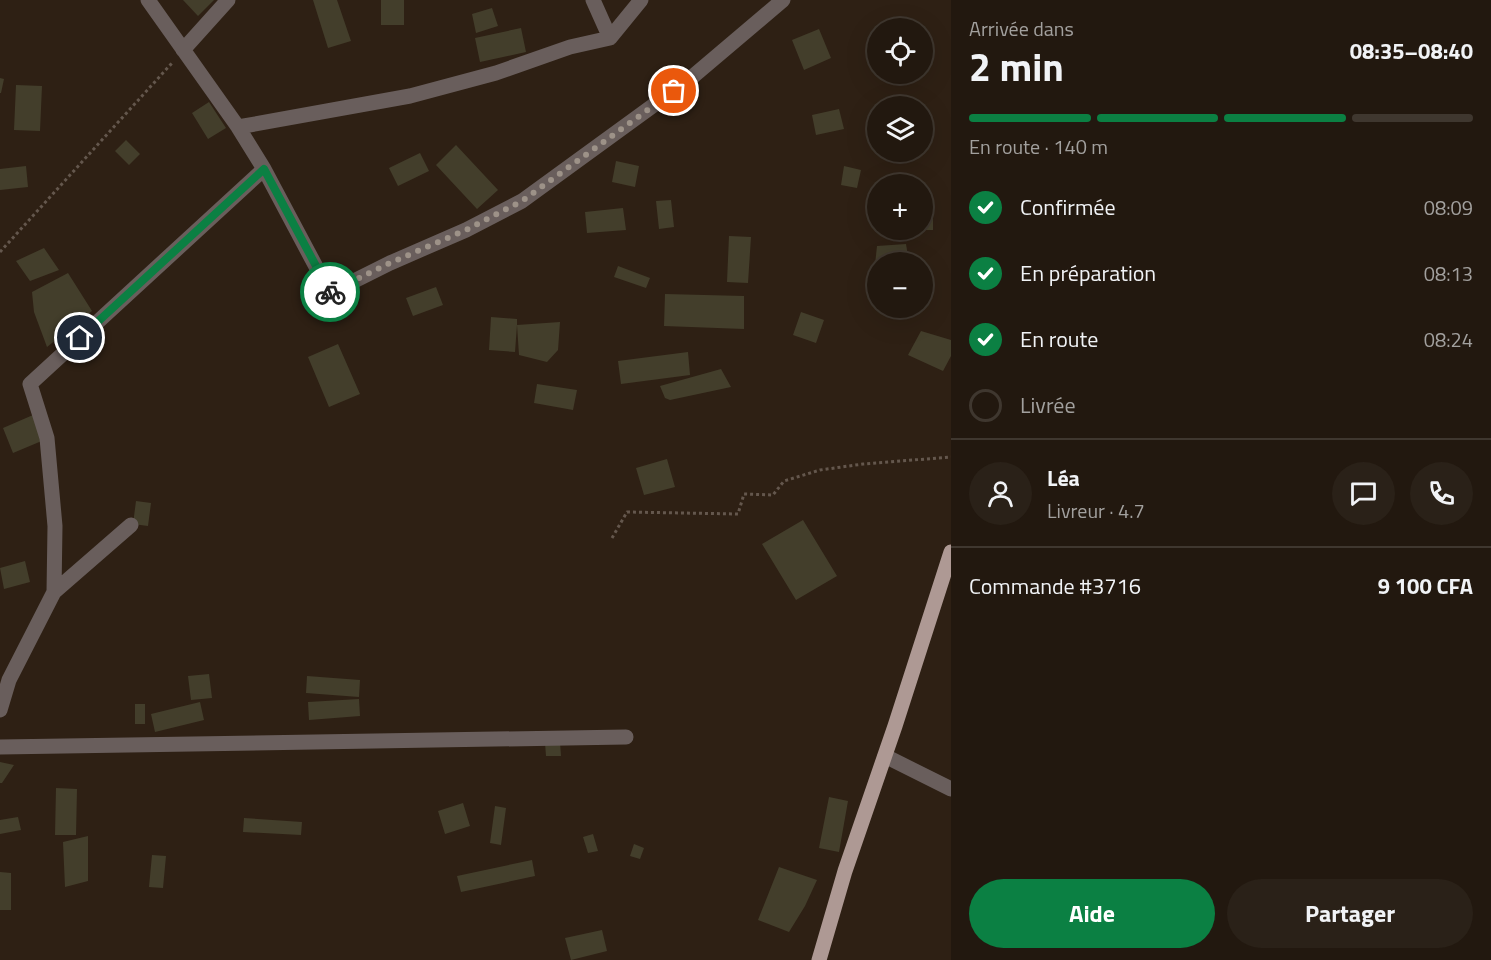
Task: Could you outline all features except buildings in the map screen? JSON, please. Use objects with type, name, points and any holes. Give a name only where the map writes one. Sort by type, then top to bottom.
[{"type":"main road","points":[[819,960],[845,871],[951,552]]},
{"type":"street","points":[[148,0],[238,127],[264,169],[330,293],[390,263],[466,230],[522,201],[691,78],[783,0]]},
{"type":"street","points":[[183,50],[228,0]]},
{"type":"street","points":[[593,0],[610,38]]},
{"type":"street","points":[[238,127],[410,96],[496,73],[570,47],[610,38],[641,0]]},
{"type":"street","points":[[54,592],[55,526],[47,438],[30,384],[264,169]]},
{"type":"street","points":[[0,710],[9,680],[54,592],[131,525]]},
{"type":"street","points":[[0,747],[626,737]]},
{"type":"street","points":[[885,756],[951,789]]},
{"type":"path","points":[[0,252],[183,50]]},
{"type":"path","points":[[612,538],[627,512],[738,514],[744,494],[773,495],[784,481],[820,470],[951,456]]},
{"type":"way so far","points":[[330,292],[466,230],[522,201],[674,91]]},
{"type":"route","points":[[80,338],[264,169],[330,292]]}]
